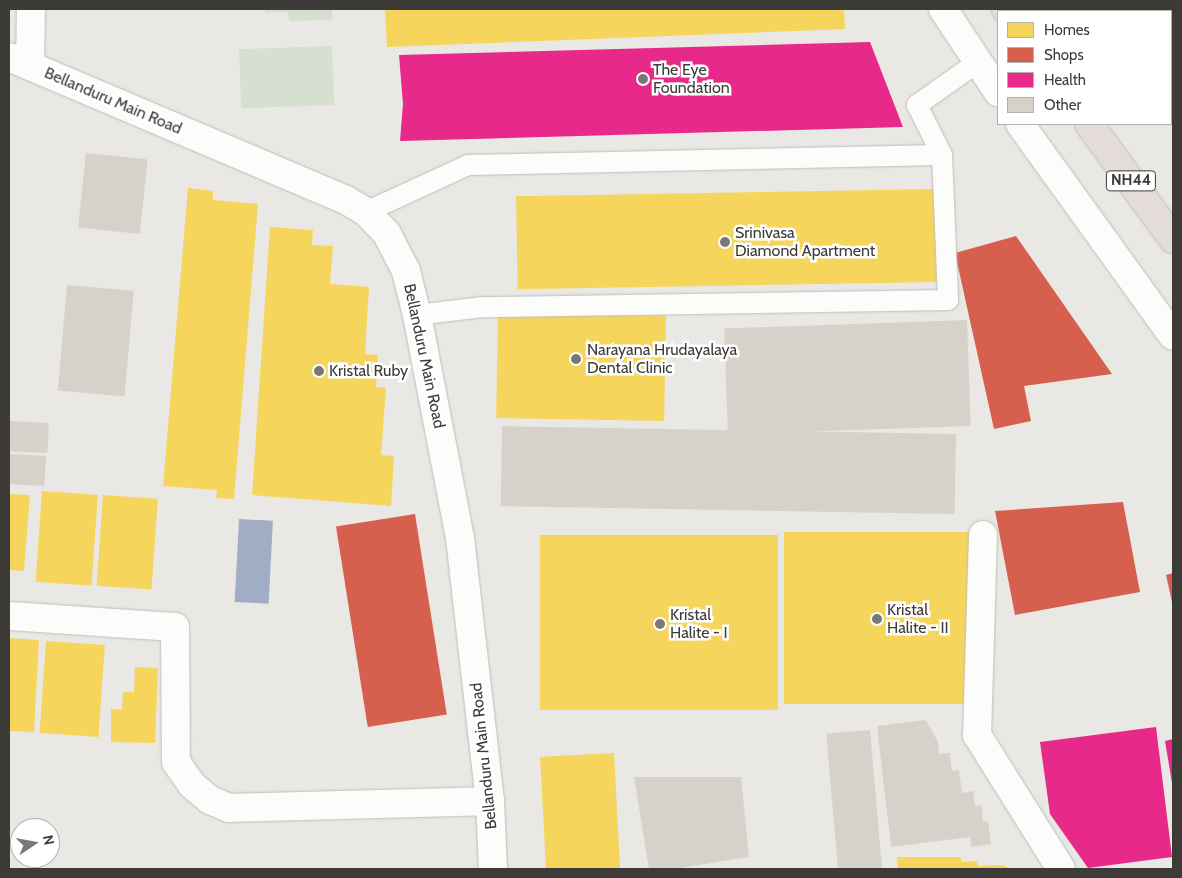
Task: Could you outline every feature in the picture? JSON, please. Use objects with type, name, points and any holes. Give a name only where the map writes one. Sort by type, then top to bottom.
[{"type":"highway","name":"NH44","points":[[1090,125],[1173,239]]},
{"type":"street","points":[[20,61],[32,9]]},
{"type":"street","points":[[943,9],[997,90]]},
{"type":"street","name":"Bellanduru Main Road","points":[[20,61],[346,200],[366,212],[391,241],[406,271],[418,315],[460,538],[490,801],[493,869]]},
{"type":"street","points":[[1023,128],[1173,336]]},
{"type":"street","points":[[983,535],[976,735],[1061,869]]},
{"type":"street","points":[[9,616],[175,627],[176,762],[192,785],[210,800],[229,808],[490,801]]},
{"type":"lane","points":[[418,315],[483,307],[948,300],[942,155],[917,105],[978,62]]},
{"type":"lane","points":[[366,212],[468,165],[942,155]]},
{"type":"green space","points":[[265,9],[332,9],[332,20],[289,21],[288,12],[265,13]]},
{"type":"green space","points":[[332,46],[334,105],[241,108],[239,49]]},
{"type":"water","points":[[239,519],[273,521],[269,604],[235,602]]},
{"type":"building: Homes","points":[[385,9],[844,9],[845,29],[387,47]]},
{"type":"building: Homes","points":[[188,188],[213,191],[213,200],[258,204],[234,499],[216,498],[217,490],[163,486]]},
{"type":"building: Homes","name":"Srinivasa Diamond Apartment","points":[[935,189],[937,282],[518,289],[516,196]]},
{"type":"building: Homes","name":"Kristal Ruby","points":[[270,227],[313,230],[312,245],[333,246],[330,284],[369,287],[365,354],[378,355],[376,387],[386,388],[381,455],[394,456],[391,506],[252,495]]},
{"type":"building: Homes","points":[[498,313],[666,316],[664,421],[496,418]]},
{"type":"building: Homes","points":[[42,491],[98,495],[92,586],[36,582]]},
{"type":"building: Homes","points":[[9,494],[30,495],[24,571],[9,570]]},
{"type":"building: Homes","points":[[103,495],[158,499],[152,590],[97,586]]},
{"type":"building: Homes","name":"Kristal Halite - II","points":[[784,532],[969,532],[969,704],[784,704]]},
{"type":"building: Homes","name":"Kristal Halite - I","points":[[540,535],[778,535],[778,710],[540,710]]},
{"type":"building: Homes","points":[[9,638],[39,640],[34,732],[9,731]]},
{"type":"building: Homes","points":[[46,641],[105,645],[98,737],[40,733]]},
{"type":"building: Homes","points":[[135,667],[158,668],[155,743],[111,742],[111,709],[122,710],[123,692],[134,692]]},
{"type":"building: Homes","points":[[614,753],[620,869],[546,869],[540,757]]},
{"type":"building: Homes","points":[[897,857],[961,857],[961,862],[977,861],[978,866],[1003,865],[1010,869],[898,869]]},
{"type":"building: Shops","points":[[1016,236],[1112,374],[1024,386],[1031,421],[994,429],[955,253]]},
{"type":"building: Shops","points":[[1123,502],[1140,592],[1015,615],[995,511]]},
{"type":"building: Shops","points":[[415,514],[447,715],[368,727],[336,527]]},
{"type":"building: Shops","points":[[1173,573],[1173,602],[1172,602],[1166,575]]},
{"type":"building: Health","name":"The Eye Foundation","points":[[870,42],[903,127],[400,141],[403,104],[399,55]]},
{"type":"building: Health","points":[[1156,727],[1172,857],[1088,868],[1050,814],[1040,742]]},
{"type":"building: Health","points":[[1173,739],[1173,783],[1172,783],[1165,741]]},
{"type":"building: Other","points":[[86,153],[148,159],[140,234],[78,228]]},
{"type":"building: Other","points":[[67,285],[134,291],[125,396],[58,391]]},
{"type":"building: Other","points":[[967,320],[971,426],[728,434],[724,328]]},
{"type":"building: Other","points":[[9,421],[49,423],[47,453],[9,451]]},
{"type":"building: Other","points":[[502,426],[956,434],[955,514],[501,506]]},
{"type":"building: Other","points":[[9,454],[46,456],[44,486],[9,484]]},
{"type":"building: Other","points":[[926,720],[938,742],[939,754],[950,753],[952,771],[959,770],[962,793],[973,791],[975,806],[982,805],[983,822],[988,821],[991,844],[971,847],[970,837],[891,847],[877,726]]},
{"type":"building: Other","points":[[870,730],[882,868],[838,869],[826,734]]},
{"type":"building: Other","points":[[634,777],[741,777],[749,857],[673,869],[649,869]]},
{"type":"place","name":"The Eye Foundation","points":[[643,79]]},
{"type":"place","name":"Srinivasa Diamond Apartment","points":[[725,242]]},
{"type":"place","name":"Narayana Hrudayalaya Dental Clinic","points":[[576,359]]},
{"type":"place","name":"Kristal Ruby","points":[[319,371]]},
{"type":"place","name":"Kristal Halite - II","points":[[877,619]]},
{"type":"place","name":"Kristal Halite - I","points":[[660,624]]}]
